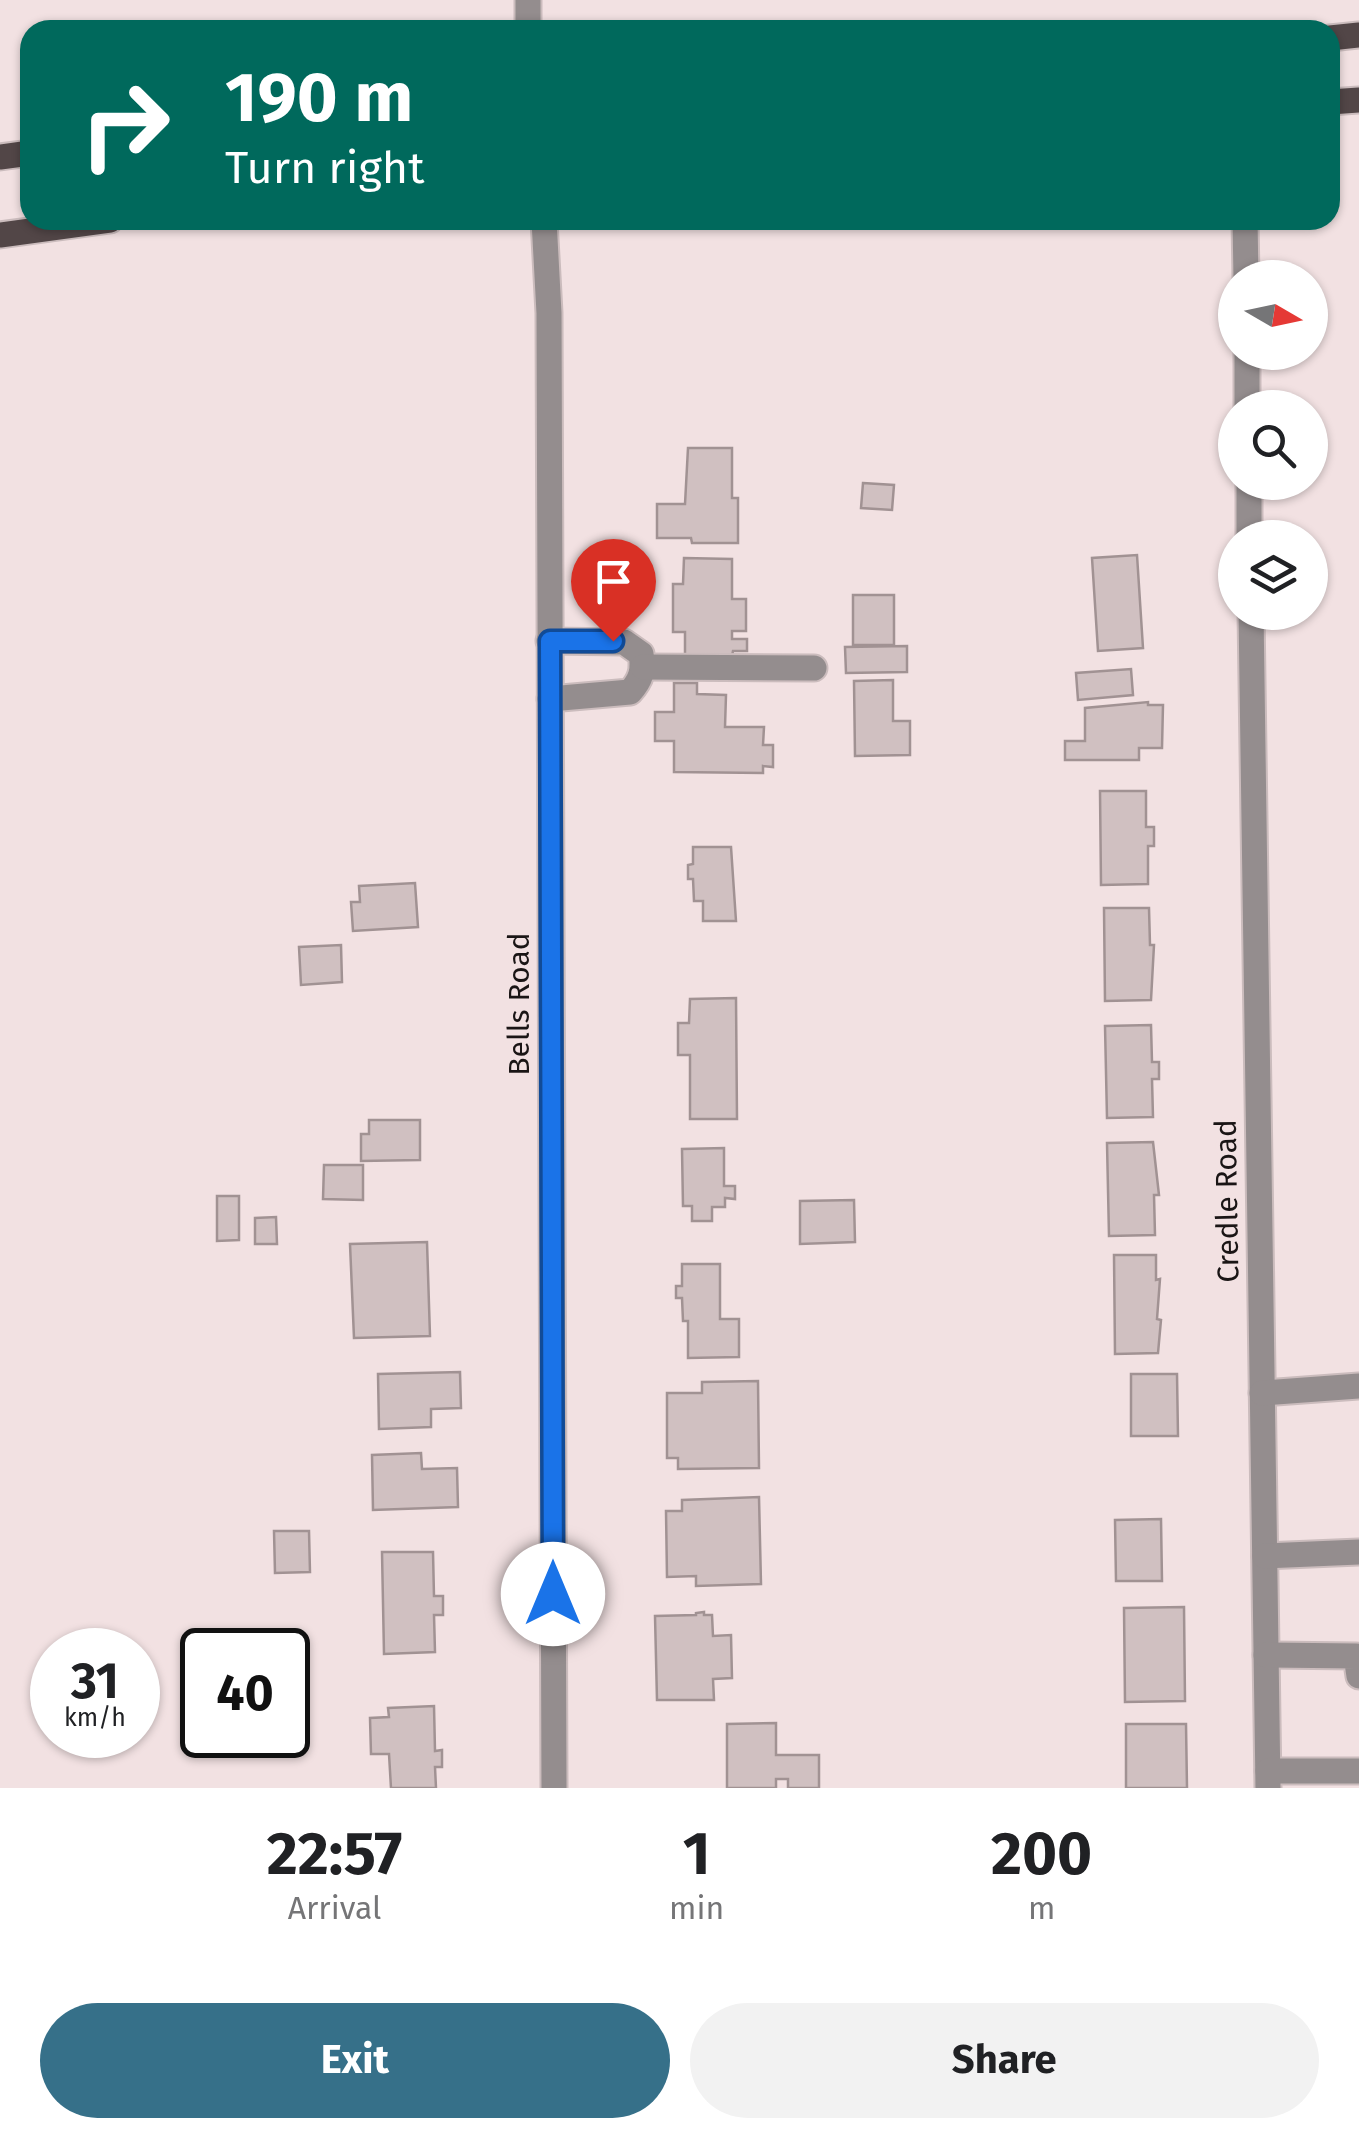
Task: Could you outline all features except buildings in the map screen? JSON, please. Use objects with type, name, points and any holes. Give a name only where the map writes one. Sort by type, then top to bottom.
[{"type":"main road","points":[[0,235],[37,230]]},
{"type":"street","name":"Bells Road","points":[[544,230],[548,313],[554,1788]]},
{"type":"street","points":[[1245,230],[1246,260]]},
{"type":"street","name":"Credle Road","points":[[1250,630],[1268,1780]]},
{"type":"street","points":[[550,641],[624,642],[642,654],[644,666],[639,682],[630,692],[550,699]]},
{"type":"street","points":[[644,666],[814,668]]},
{"type":"street","points":[[1262,1393],[1359,1386]]},
{"type":"street","points":[[1264,1556],[1359,1552]]},
{"type":"street","points":[[1266,1655],[1356,1656],[1359,1676]]},
{"type":"street","points":[[1268,1780],[1359,1772]]},
{"type":"route","points":[[553,1594],[550,641],[613,641]]}]
